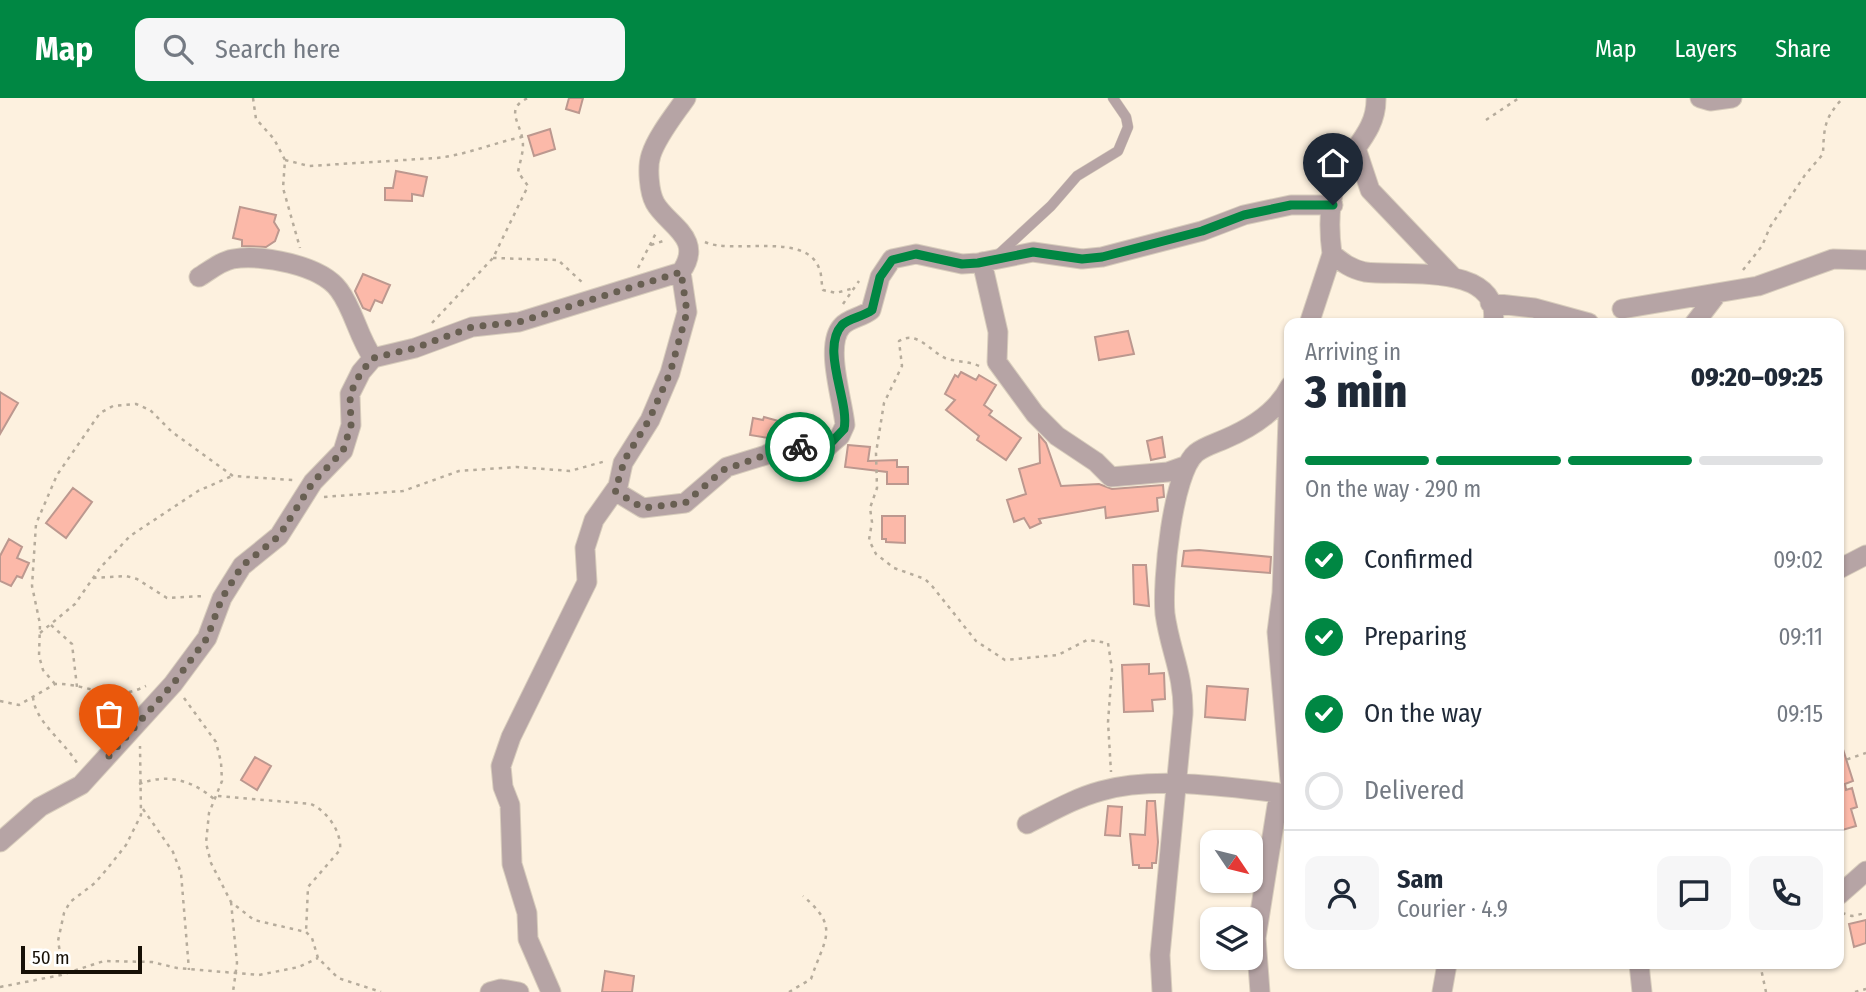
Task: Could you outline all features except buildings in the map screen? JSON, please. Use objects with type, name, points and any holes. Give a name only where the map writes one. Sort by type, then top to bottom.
[{"type":"street","points":[[551,992],[528,939],[527,913],[512,864],[510,805],[503,787],[501,766],[511,737],[587,582],[585,548],[594,520],[615,491],[629,453],[649,420],[670,373],[687,312],[681,272],[687,258],[685,240],[683,232],[660,210],[652,195],[651,155],[686,98]]},
{"type":"street","points":[[1311,318],[1332,254],[1329,234],[1336,183],[1373,120],[1376,98]]},
{"type":"street","points":[[1700,98],[1710,101],[1731,98]]},
{"type":"street","points":[[1357,151],[1370,190],[1452,276]]},
{"type":"street","points":[[615,491],[643,508],[685,503],[727,467],[766,455],[785,444],[808,449],[826,448],[840,436],[845,425],[836,376],[836,335],[843,324],[872,310],[880,277],[890,262],[903,255],[916,254],[962,264],[1033,252],[1082,259],[1102,257],[1202,231],[1244,215],[1291,205],[1333,205]]},
{"type":"street","points":[[1332,254],[1347,267],[1365,272],[1452,276],[1468,281],[1482,291],[1490,303],[1492,318]]},
{"type":"street","points":[[199,277],[232,259],[285,261],[307,268],[338,288],[361,341],[373,358]]},
{"type":"street","points":[[1622,309],[1722,293],[1780,279],[1833,259],[1866,260]]},
{"type":"street","points":[[989,260],[998,332],[997,362],[1035,414],[1057,436],[1096,462],[1111,477],[1168,472],[1185,466]]},
{"type":"street","points":[[0,842],[40,807],[80,785],[177,678],[207,638],[222,598],[242,566],[279,536],[313,482],[340,456],[347,443],[351,425],[350,394],[361,372],[373,358],[472,327],[519,322],[681,272]]},
{"type":"street","points":[[1699,318],[1722,293]]},
{"type":"street","points":[[1490,303],[1534,308],[1570,318]]},
{"type":"street","points":[[1162,992],[1160,955],[1177,785],[1183,691],[1164,600],[1168,548],[1185,466],[1196,452],[1260,421],[1284,393]]},
{"type":"street","points":[[1284,488],[1282,593],[1278,632],[1284,750]]},
{"type":"street","points":[[1844,566],[1866,555]]},
{"type":"street","points":[[1027,824],[1076,800],[1112,789],[1177,785],[1284,789]]},
{"type":"street","points":[[1259,992],[1256,938],[1284,799]]},
{"type":"street","points":[[1844,891],[1866,871]]},
{"type":"street","points":[[1442,992],[1446,969]]},
{"type":"street","points":[[1640,969],[1642,992]]},
{"type":"street","points":[[490,992],[501,989],[519,992]]},
{"type":"lane","points":[[989,260],[1051,206],[1077,176],[1118,151],[1128,127],[1126,117],[1113,98]]},
{"type":"path","points":[[253,98],[256,119],[274,139],[285,160],[283,188],[307,268]]},
{"type":"path","points":[[421,345],[438,314],[493,258],[528,186],[518,172],[522,137],[513,120],[520,102],[528,98]]},
{"type":"path","points":[[1486,120],[1519,98]]},
{"type":"path","points":[[1722,293],[1762,246],[1770,227],[1805,174],[1820,158],[1825,124],[1843,98]]},
{"type":"path","points":[[285,160],[309,166],[437,158],[457,156],[480,146],[522,137]]},
{"type":"path","points":[[635,284],[640,263],[657,232],[660,210]]},
{"type":"path","points":[[685,240],[716,246],[750,245],[802,250],[819,267],[823,290],[836,293],[854,288]]},
{"type":"path","points":[[493,258],[558,260],[573,277],[605,295]]},
{"type":"path","points":[[841,306],[861,278]]},
{"type":"path","points":[[997,362],[992,368],[986,368],[945,357],[916,339],[905,337],[899,341],[901,371],[886,396],[876,453],[878,478],[870,508],[872,522],[869,540],[876,554],[894,568],[925,579],[976,641],[1005,660],[1058,655],[1087,640],[1108,643],[1112,669],[1108,722],[1112,789]]},
{"type":"path","points":[[55,684],[43,670],[39,656],[40,633],[32,586],[36,524],[57,475],[100,413],[125,404],[150,410],[172,432],[233,476]]},
{"type":"path","points":[[300,500],[403,491],[459,471],[517,467],[570,471],[629,453]]},
{"type":"path","points":[[40,633],[75,604],[93,578],[130,536],[198,491],[233,476],[313,482]]},
{"type":"path","points":[[93,578],[126,576],[137,579],[167,598],[187,595],[222,598]]},
{"type":"path","points":[[51,625],[72,645],[77,687]]},
{"type":"path","points":[[177,678],[184,698],[216,742],[222,772],[209,814],[207,852],[231,902],[235,975],[233,992]]},
{"type":"path","points":[[0,701],[19,705],[55,684],[117,694],[135,691],[155,681]]},
{"type":"path","points":[[33,696],[36,713],[61,740],[86,777]]},
{"type":"path","points":[[139,722],[139,784],[142,808],[173,852],[181,873],[189,970]]},
{"type":"path","points":[[1844,760],[1866,753]]},
{"type":"path","points":[[139,784],[168,777],[194,785],[216,798],[311,804],[319,808],[336,830],[340,850],[308,887],[306,932]]},
{"type":"path","points":[[64,974],[58,941],[64,913],[78,894],[95,883],[126,845],[142,808]]},
{"type":"path","points":[[789,992],[811,979],[827,930],[821,912],[803,896]]},
{"type":"path","points":[[231,902],[254,920],[306,932],[312,938],[318,958],[338,978],[381,992]]},
{"type":"path","points":[[1844,914],[1849,916],[1866,913]]},
{"type":"path","points":[[0,987],[64,974],[104,961],[124,960],[235,975],[277,973],[318,958]]},
{"type":"path","points":[[1761,969],[1766,992]]},
{"type":"path","points":[[1855,992],[1866,989]]},
{"type":"way so far","points":[[109,756],[173,684],[207,638],[222,598],[242,566],[279,536],[313,482],[340,456],[350,434],[350,394],[366,364],[373,358],[415,348],[472,327],[519,322],[681,272],[687,312],[670,373],[649,420],[623,463],[615,491],[634,505],[643,508],[685,503],[727,467],[766,455],[785,444],[800,447]]},
{"type":"route","points":[[800,447],[826,448],[844,429],[845,418],[836,376],[836,335],[843,324],[872,310],[884,269],[892,260],[903,255],[916,254],[962,264],[978,263],[1023,252],[1082,259],[1102,257],[1202,231],[1244,215],[1291,205],[1333,205]]}]
